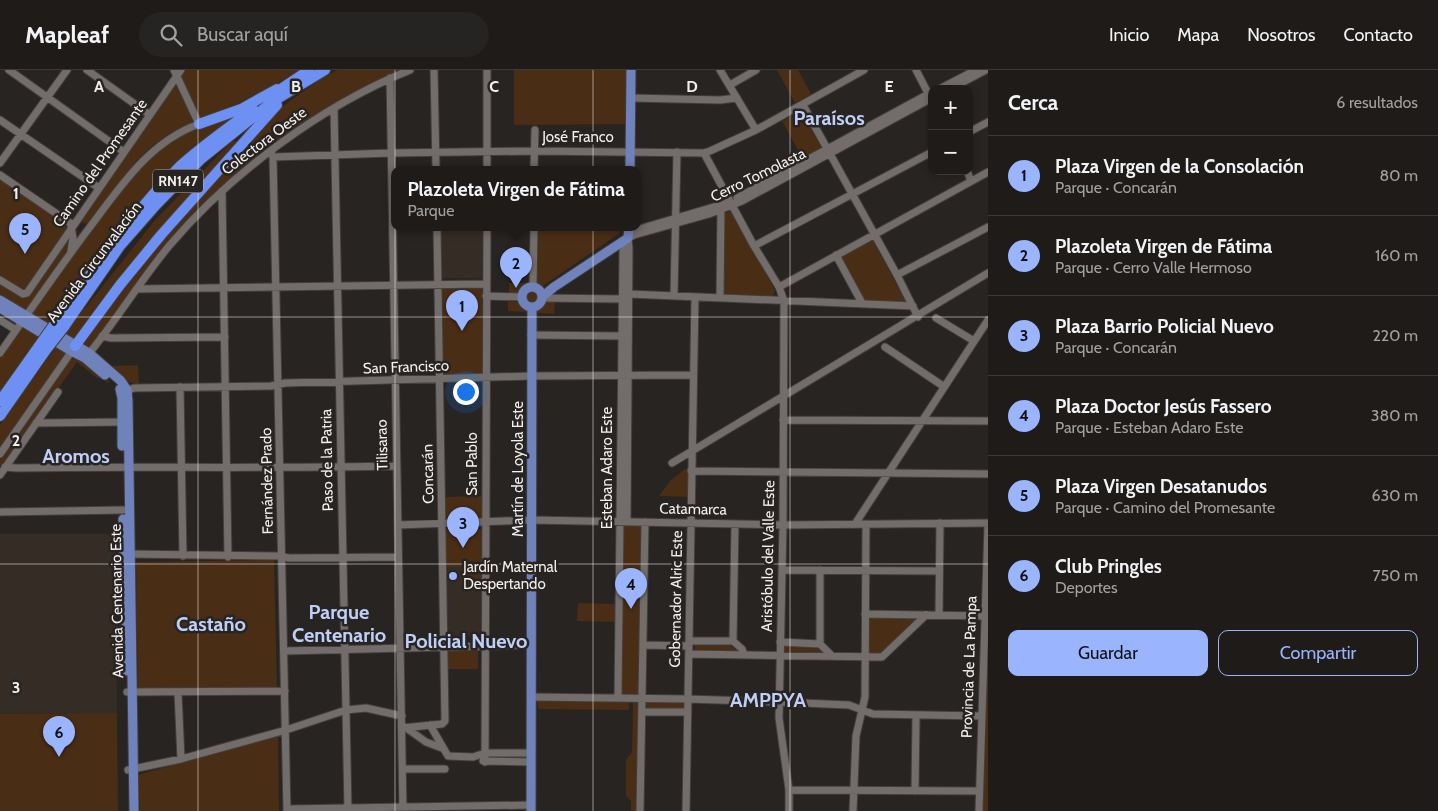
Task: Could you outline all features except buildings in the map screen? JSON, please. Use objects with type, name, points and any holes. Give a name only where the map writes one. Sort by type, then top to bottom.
[{"type":"highway","name":"Avenida Circunvalación","points":[[0,416],[114,241],[151,196],[180,166],[213,138],[294,84],[309,70]]},
{"type":"highway","name":"Avenida Circunvalación","points":[[294,84],[325,70]]},
{"type":"highway","points":[[199,124],[241,109],[294,84]]},
{"type":"highway","points":[[73,349],[120,285],[161,235],[294,84]]},
{"type":"highway","name":"Avenida Circunvalación","points":[[0,401],[43,348]]},
{"type":"main road","points":[[630,166],[631,70]]},
{"type":"main road","name":"Cerro Tomolasta","points":[[539,293],[554,286],[628,232]]},
{"type":"main road","points":[[527,289],[539,293],[538,306],[532,307],[524,303],[522,297],[527,289]]},
{"type":"main road","points":[[0,300],[21,323]]},
{"type":"main road","name":"Martín de Loyola Este","points":[[531,808],[532,307]]},
{"type":"main road","points":[[0,308],[21,323],[87,356],[121,381],[124,391]]},
{"type":"main road","name":"Avenida Centenario Este","points":[[124,391],[128,401],[125,422],[130,692],[128,811]]},
{"type":"main road","name":"Avenida Centenario Este","points":[[126,467],[124,510],[127,554]]},
{"type":"main road","name":"Avenida Centenario Este","points":[[130,770],[134,811]]},
{"type":"street","points":[[9,70],[124,152]]},
{"type":"street","points":[[0,163],[67,70]]},
{"type":"street","points":[[87,70],[150,115]]},
{"type":"street","points":[[0,353],[70,254],[141,161],[169,139],[199,124],[177,72],[167,70]]},
{"type":"street","name":"Colectora Oeste","points":[[87,356],[170,246],[222,191],[242,173],[272,154],[334,108],[374,85],[410,70]]},
{"type":"street","points":[[434,70],[436,166]]},
{"type":"street","points":[[487,70],[487,166]]},
{"type":"street","points":[[720,70],[756,130]]},
{"type":"street","points":[[730,84],[756,70]]},
{"type":"street","name":"José Franco","points":[[272,154],[335,155],[535,151],[704,153],[756,130],[864,70]]},
{"type":"street","points":[[916,70],[928,92]]},
{"type":"street","points":[[947,85],[976,70]]},
{"type":"street","points":[[958,85],[986,70]]},
{"type":"street","name":"Camino del Promesante","points":[[0,280],[23,294],[26,293],[150,115],[177,72]]},
{"type":"street","name":"Tilisarao","points":[[390,78],[391,166]]},
{"type":"street","points":[[631,98],[720,100],[737,98]]},
{"type":"street","name":"Cerro Tomolasta","points":[[641,229],[731,204],[928,99]]},
{"type":"street","points":[[803,104],[918,317]]},
{"type":"street","name":"Paso de la Patria","points":[[334,108],[348,810]]},
{"type":"street","points":[[0,120],[99,188]]},
{"type":"street","points":[[973,130],[988,122]]},
{"type":"street","points":[[534,166],[535,130]]},
{"type":"street","points":[[674,296],[677,152]]},
{"type":"street","name":"Aristóbulo del Valle Este","points":[[704,153],[754,246],[779,286],[784,301],[783,525],[779,718],[789,790],[789,811]]},
{"type":"street","name":"Fernández Prado","points":[[272,154],[279,385],[287,810]]},
{"type":"street","points":[[754,246],[928,154]]},
{"type":"street","points":[[779,286],[988,172]]},
{"type":"street","points":[[0,175],[73,225],[88,226],[94,222]]},
{"type":"street","points":[[969,175],[971,181]]},
{"type":"street","points":[[222,191],[228,557]]},
{"type":"street","points":[[720,298],[721,207]]},
{"type":"street","points":[[70,254],[73,225]]},
{"type":"street","points":[[897,275],[988,227]]},
{"type":"street","name":"Tilisarao","points":[[392,231],[398,557],[402,716],[404,728],[403,809]]},
{"type":"street","name":"Concarán","points":[[430,725],[442,724],[445,721],[437,231]]},
{"type":"street","name":"San Pablo","points":[[485,762],[487,231]]},
{"type":"street","points":[[534,231],[539,293],[622,299],[629,294],[913,306]]},
{"type":"street","name":"Esteban Adaro Este","points":[[618,698],[624,522],[625,374],[629,294],[628,232]]},
{"type":"street","name":"Esteban Adaro Este","points":[[625,374],[622,336],[623,250],[628,232]]},
{"type":"street","points":[[836,255],[862,303]]},
{"type":"street","points":[[672,463],[918,317],[988,273]]},
{"type":"street","points":[[137,289],[486,284]]},
{"type":"street","points":[[486,296],[522,297]]},
{"type":"street","name":"Gobernador Alric Este","points":[[686,811],[692,375],[695,297]]},
{"type":"street","points":[[936,318],[974,341]]},
{"type":"street","points":[[0,320],[21,323]]},
{"type":"street","points":[[854,524],[988,320]]},
{"type":"street","points":[[531,335],[622,336]]},
{"type":"street","points":[[102,336],[112,338],[225,337]]},
{"type":"street","points":[[885,347],[944,386]]},
{"type":"street","points":[[0,454],[73,349]]},
{"type":"street","name":"San Francisco","points":[[124,391],[180,387],[531,376],[692,375]]},
{"type":"street","points":[[180,387],[183,556]]},
{"type":"street","points":[[0,475],[58,392]]},
{"type":"street","points":[[783,420],[988,421]]},
{"type":"street","points":[[36,423],[125,422]]},
{"type":"street","points":[[5,467],[227,468],[396,466]]},
{"type":"street","points":[[691,471],[988,474]]},
{"type":"street","points":[[0,512],[124,510]]},
{"type":"street","name":"Catamarca","points":[[398,525],[532,520],[783,525],[988,524]]},
{"type":"street","points":[[640,811],[645,522]]},
{"type":"street","points":[[939,614],[940,523]]},
{"type":"street","points":[[735,524],[734,641],[744,654]]},
{"type":"street","points":[[853,811],[856,736],[865,697],[866,524]]},
{"type":"street","name":"Provincia de La Pampa","points":[[979,811],[988,524]]},
{"type":"street","points":[[127,554],[228,557],[398,557]]},
{"type":"street","points":[[782,570],[939,571]]},
{"type":"street","points":[[820,570],[820,644]]},
{"type":"street","points":[[865,614],[984,616]]},
{"type":"street","points":[[643,644],[689,647],[744,654],[882,657],[926,615]]},
{"type":"street","points":[[689,647],[734,641]]},
{"type":"street","points":[[780,642],[820,644],[832,656]]},
{"type":"street","points":[[284,651],[532,645]]},
{"type":"street","points":[[130,692],[285,691]]},
{"type":"street","points":[[178,693],[181,759]]},
{"type":"street","points":[[531,697],[779,702],[849,706],[873,714],[982,716]]},
{"type":"street","points":[[130,770],[181,759],[286,730],[346,710],[366,708],[402,716]]},
{"type":"street","points":[[642,712],[688,712]]},
{"type":"street","points":[[915,791],[916,716]]},
{"type":"street","points":[[404,728],[430,725],[448,756],[473,757],[485,762],[531,758]]},
{"type":"street","points":[[404,728],[426,742],[442,748]]},
{"type":"street","points":[[473,757],[485,753],[531,758]]},
{"type":"street","points":[[403,769],[445,768]]},
{"type":"street","points":[[789,790],[980,791]]},
{"type":"street","points":[[287,810],[531,808]]},
{"type":"shaded area","points":[[187,70],[301,70],[269,88],[205,119],[201,119],[181,77],[182,73]]},
{"type":"shaded area","points":[[337,70],[403,70],[366,86],[320,112],[281,139],[178,231],[140,278],[89,348],[82,343],[130,279],[185,214],[280,108]]},
{"type":"shaded area","points":[[514,70],[628,70],[627,124],[514,125]]},
{"type":"shaded area","points":[[777,70],[798,70],[811,94],[795,103]]},
{"type":"shaded area","points":[[174,84],[178,84],[193,117],[193,121],[152,146],[136,161],[90,223],[80,222],[80,220]]},
{"type":"shaded area","points":[[257,104],[187,156],[67,331],[155,220],[232,141],[237,141],[237,144],[75,340],[32,316],[32,312],[142,163],[174,139]]},
{"type":"shaded area","points":[[800,111],[805,113],[822,146],[821,149],[803,159],[782,121]]},
{"type":"shaded area","points":[[0,178],[66,224],[66,232],[26,290],[23,291],[0,277]]},
{"type":"shaded area","points":[[729,211],[733,213],[775,291],[772,297],[723,294],[723,215]]},
{"type":"shaded area","points":[[440,231],[482,231],[482,278],[440,278]]},
{"type":"shaded area","points":[[620,231],[620,233],[540,288],[537,286],[537,232]]},
{"type":"shaded area","points":[[69,237],[71,237],[70,250],[27,308],[24,309],[0,296],[0,282],[25,298],[28,297]]},
{"type":"shaded area","points":[[872,239],[907,304],[864,302],[839,257]]},
{"type":"shaded area","points":[[509,283],[528,283],[517,294],[509,294]]},
{"type":"shaded area","points":[[482,286],[483,376],[443,377],[442,287]]},
{"type":"shaded area","points":[[532,290],[540,298],[532,306],[524,298]]},
{"type":"shaded area","points":[[508,301],[517,302],[526,312],[508,311]]},
{"type":"shaded area","points":[[546,301],[555,302],[554,314],[536,313]]},
{"type":"shaded area","points":[[23,328],[66,352],[66,356],[0,449],[0,425],[54,350],[40,341],[0,397],[0,358]]},
{"type":"shaded area","points":[[72,359],[88,364],[110,382],[108,383],[101,378],[97,378],[77,362],[0,470],[0,460]]},
{"type":"shaded area","points":[[138,365],[139,385],[127,381],[111,366]]},
{"type":"shaded area","points":[[688,467],[688,497],[659,496],[671,480]]},
{"type":"shaded area","points":[[482,496],[482,519],[444,520],[444,497]]},
{"type":"shaded area","points":[[623,525],[643,525],[640,694],[620,694]]},
{"type":"shaded area","points":[[445,529],[481,529],[481,585],[461,585],[461,567],[446,567]]},
{"type":"shaded area","points":[[0,534],[115,534],[117,713],[0,714]]},
{"type":"shaded area","points":[[274,560],[277,687],[138,689],[136,562]]},
{"type":"shaded area","points":[[446,567],[461,567],[461,585],[481,585],[481,636],[446,637]]},
{"type":"shaded area","points":[[578,603],[617,604],[616,622],[577,621]]},
{"type":"shaded area","points":[[868,616],[920,618],[882,656],[867,655]]},
{"type":"shaded area","points":[[695,644],[730,645],[737,651],[695,651]]},
{"type":"shaded area","points":[[784,645],[816,646],[827,654],[784,652]]},
{"type":"shaded area","points":[[988,645],[988,811],[983,811]]},
{"type":"shaded area","points":[[447,649],[478,649],[478,669],[447,669]]},
{"type":"shaded area","points":[[538,701],[629,702],[629,710],[538,709]]},
{"type":"shaded area","points":[[633,703],[640,703],[638,811],[631,811],[631,801],[626,796],[626,760],[632,752]]},
{"type":"shaded area","points":[[643,703],[684,703],[684,710],[643,710]]},
{"type":"shaded area","points":[[117,713],[118,811],[0,811],[0,714]]},
{"type":"shaded area","points":[[278,735],[279,811],[140,811],[138,775]]},
{"type":"waterway","points":[[192,100],[210,109],[215,109],[272,70]]},
{"type":"waterway","points":[[36,315],[98,226],[145,171],[187,133]]},
{"type":"waterway","points":[[75,229],[81,235]]},
{"type":"waterway","points":[[0,294],[23,308]]},
{"type":"waterway","points":[[14,302],[30,302]]},
{"type":"waterway","points":[[0,365],[26,330]]},
{"type":"place","name":"Plaza Virgen Desatanudos","points":[[25,254]]},
{"type":"place","name":"Plazoleta Virgen de Fátima","points":[[516,288]]},
{"type":"place","name":"Plaza Virgen de la Consolación","points":[[462,331]]},
{"type":"place","name":"Plaza Barrio Policial Nuevo","points":[[463,548]]},
{"type":"place","name":"Jardín Maternal Despertando","points":[[453,576]]},
{"type":"place","name":"Plaza Doctor Jesús Fassero","points":[[631,609]]},
{"type":"place","name":"Club Pringles","points":[[59,757]]},
{"type":"district","name":"Paraísos","points":[[829,118]]},
{"type":"district","name":"Aromos","points":[[76,456]]},
{"type":"district","name":"Castaño","points":[[211,624]]},
{"type":"district","name":"Parque Centenario","points":[[339,624]]},
{"type":"district","name":"Policial Nuevo","points":[[466,641]]},
{"type":"district","name":"AMPPYA","points":[[768,700]]}]
